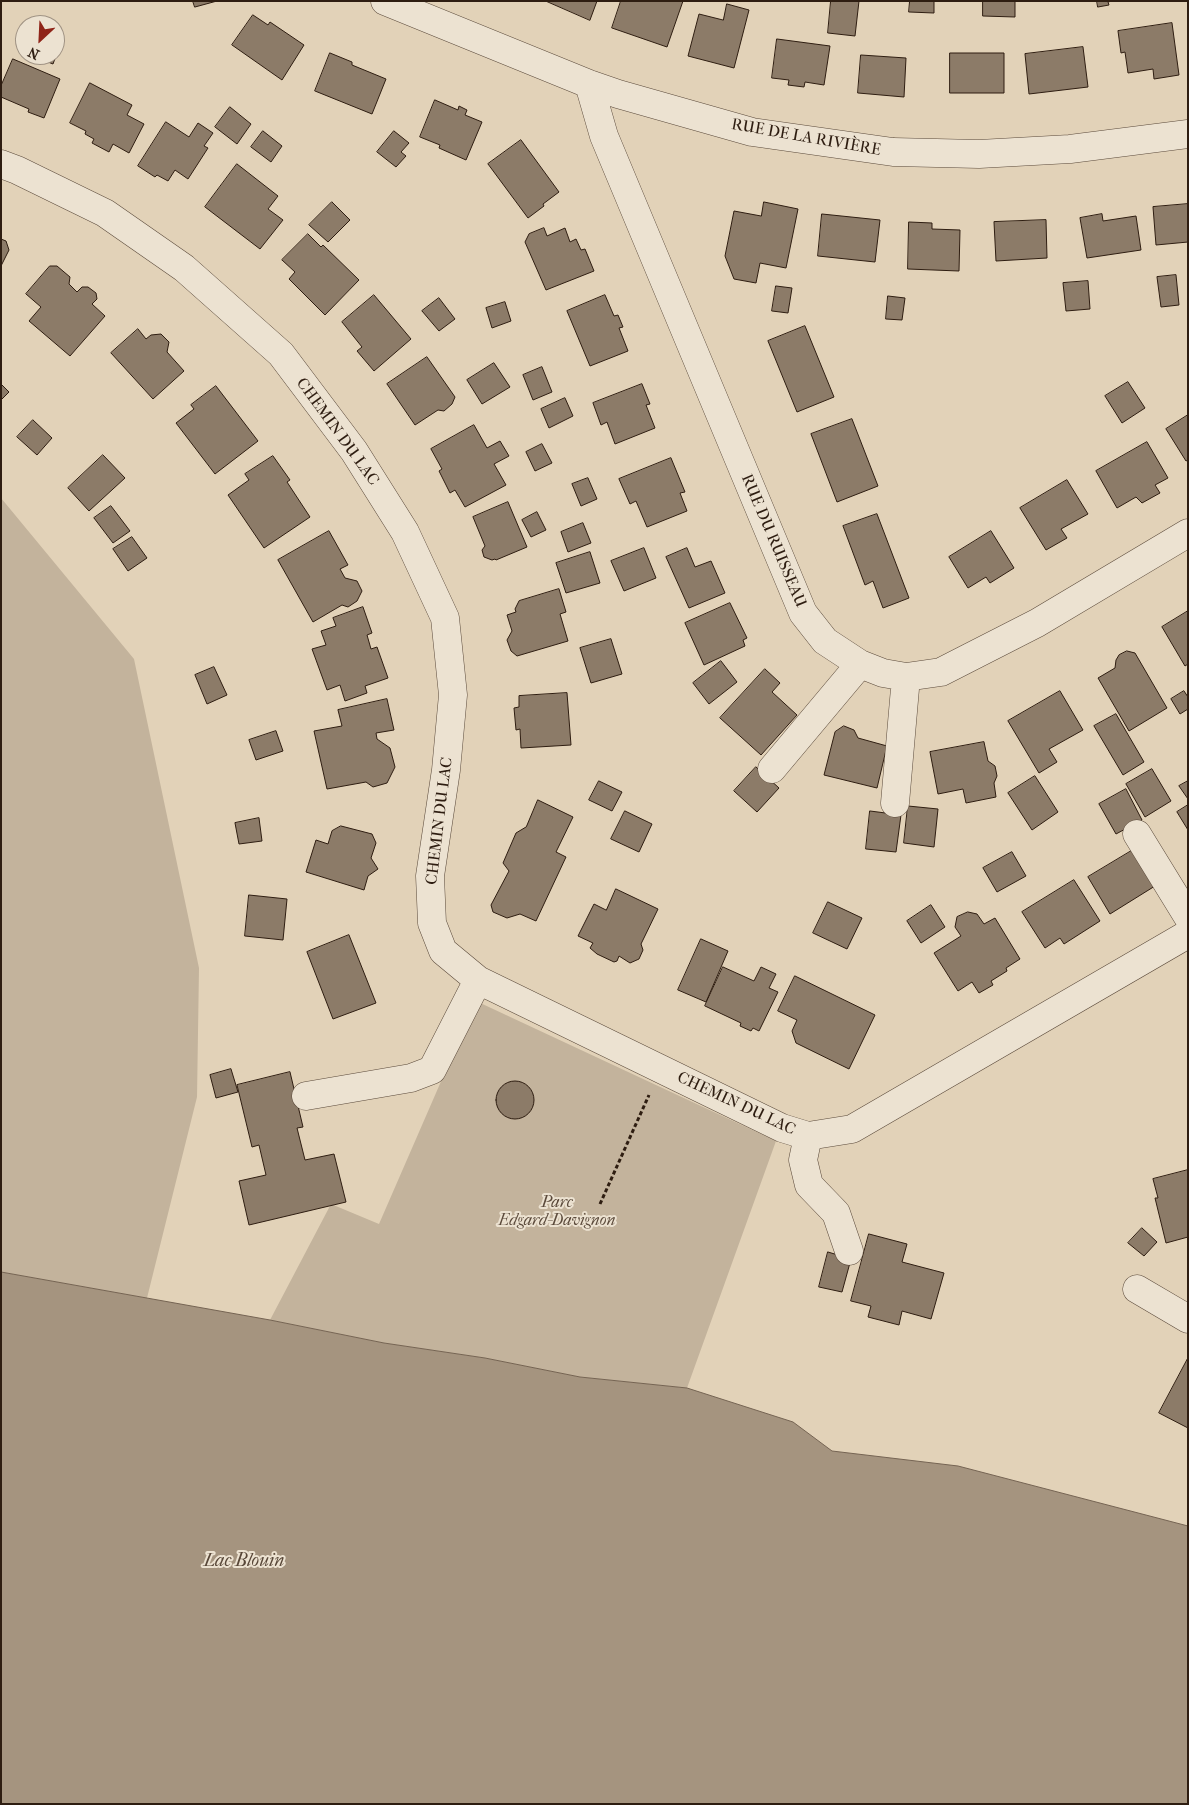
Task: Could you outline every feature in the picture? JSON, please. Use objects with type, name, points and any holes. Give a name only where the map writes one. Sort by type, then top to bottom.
[{"type":"street","name":"RUE DE LA RIVIÈRE","points":[[385,1],[589,84],[752,132],[892,152],[979,154],[1070,149],[1188,134]]},
{"type":"street","name":"RUE DU RUISSEAU","points":[[589,84],[604,136],[803,613],[825,641],[860,664],[882,673],[906,677],[941,672],[1028,628],[1188,533]]},
{"type":"street","name":"CHEMIN DU LAC","points":[[1,164],[105,213],[184,268],[281,354],[354,451],[405,532],[445,618],[453,695],[446,770],[430,876],[432,923],[443,951],[478,980],[782,1128],[808,1136],[852,1129],[1188,934]]},
{"type":"street","points":[[772,769],[860,664]]},
{"type":"street","points":[[895,803],[906,677]]},
{"type":"street","points":[[1138,834],[1188,916]]},
{"type":"street","points":[[306,1096],[411,1078],[432,1070],[478,980]]},
{"type":"street","points":[[808,1136],[803,1160],[810,1185],[836,1213],[849,1251]]},
{"type":"street","points":[[1136,1290],[1188,1319]]},
{"type":"path","points":[[600,1204],[661,1069]]},
{"type":"green space","points":[[1,498],[134,659],[199,968],[197,1097],[147,1298],[1,1272]]},
{"type":"green space","name":"Parc Edgard-Davignon","points":[[476,1001],[776,1141],[687,1388],[580,1377],[485,1358],[384,1343],[270,1320],[331,1204],[379,1224]]},
{"type":"water","name":"Lac Blouin","points":[[1,1272],[270,1320],[384,1343],[485,1358],[580,1377],[687,1388],[793,1422],[832,1451],[958,1466],[1188,1526],[1188,1804],[1,1804]]},
{"type":"building","points":[[193,1],[217,1],[195,7]]},
{"type":"building","points":[[546,1],[597,1],[590,20]]},
{"type":"building","points":[[621,1],[683,1],[667,47],[612,28]]},
{"type":"building","points":[[831,1],[859,1],[855,36],[828,33]]},
{"type":"building","points":[[910,1],[934,1],[934,13],[909,12]]},
{"type":"building","points":[[983,1],[1015,1],[1015,17],[983,16]]},
{"type":"building","points":[[1097,1],[1112,1],[1108,2],[1109,5],[1098,7]]},
{"type":"building","points":[[727,4],[749,10],[734,68],[688,56],[699,14],[723,20]]},
{"type":"building","points":[[253,15],[268,25],[270,22],[304,45],[282,80],[232,45]]},
{"type":"building","points":[[1172,23],[1179,75],[1154,79],[1153,69],[1128,73],[1125,52],[1121,53],[1118,31]]},
{"type":"building","points":[[777,39],[830,46],[824,85],[805,82],[804,87],[788,85],[789,80],[772,78]]},
{"type":"building","points":[[1083,47],[1088,87],[1029,94],[1025,54]]},
{"type":"building","points":[[330,53],[352,62],[352,65],[386,79],[372,114],[315,91]]},
{"type":"building","points":[[950,53],[1004,53],[1004,93],[950,93]]},
{"type":"building","points":[[861,55],[906,58],[904,97],[858,93]]},
{"type":"building","points":[[13,59],[15,60],[15,65],[27,65],[60,79],[44,118],[28,112],[29,109],[1,97],[1,86]]},
{"type":"building","points":[[90,83],[132,105],[127,115],[144,124],[129,153],[113,144],[109,152],[92,143],[94,139],[85,134],[86,131],[70,123]]},
{"type":"building","points":[[435,100],[458,110],[459,106],[467,110],[465,115],[482,122],[466,160],[439,148],[440,145],[420,137]]},
{"type":"building","points":[[230,107],[251,124],[237,144],[215,127]]},
{"type":"building","points":[[166,122],[189,137],[198,123],[213,133],[204,146],[208,148],[188,179],[175,170],[168,181],[157,175],[155,177],[138,166]]},
{"type":"building","points":[[263,131],[282,146],[271,162],[251,147]]},
{"type":"building","points":[[394,131],[409,143],[401,152],[406,156],[396,167],[377,152]]},
{"type":"building","points":[[521,140],[559,192],[528,218],[488,164]]},
{"type":"building","points":[[237,164],[278,196],[268,209],[283,220],[260,249],[205,207]]},
{"type":"building","points":[[332,202],[350,220],[328,242],[309,225]]},
{"type":"building","points":[[764,202],[798,209],[786,268],[760,263],[756,283],[734,279],[725,256],[734,211],[761,216]]},
{"type":"building","points":[[1188,204],[1188,242],[1156,245],[1153,207]]},
{"type":"building","points":[[822,214],[880,220],[875,262],[818,256]]},
{"type":"building","points":[[1102,214],[1103,221],[1136,216],[1141,250],[1087,258],[1080,218]]},
{"type":"building","points":[[1046,220],[1047,258],[996,261],[994,222]]},
{"type":"building","points":[[909,222],[932,223],[932,229],[960,230],[959,271],[908,269]]},
{"type":"building","points":[[544,228],[547,236],[565,228],[570,242],[576,239],[581,250],[585,249],[594,271],[546,290],[525,242],[529,234]]},
{"type":"building","points":[[308,234],[321,247],[323,245],[359,280],[325,315],[289,279],[295,272],[282,260]]},
{"type":"building","points":[[1,239],[6,241],[9,250],[1,266]]},
{"type":"building","points":[[50,266],[57,266],[70,277],[69,284],[77,292],[82,287],[88,287],[96,293],[97,299],[92,304],[105,316],[70,356],[29,321],[41,307],[26,294]]},
{"type":"building","points":[[1176,275],[1179,305],[1161,307],[1157,277]]},
{"type":"building","points":[[1088,281],[1090,309],[1066,311],[1063,283]]},
{"type":"building","points":[[776,286],[792,288],[788,313],[772,311]]},
{"type":"building","points":[[374,295],[411,339],[374,371],[357,351],[362,347],[342,322]]},
{"type":"building","points":[[605,295],[614,316],[618,315],[623,327],[619,328],[628,351],[590,366],[567,311]]},
{"type":"building","points":[[888,296],[905,298],[902,320],[886,319]]},
{"type":"building","points":[[439,298],[455,319],[439,331],[422,311]]},
{"type":"building","points":[[505,302],[511,321],[492,328],[486,308]]},
{"type":"building","points":[[805,326],[834,397],[797,412],[768,341]]},
{"type":"building","points":[[138,329],[146,339],[151,335],[161,334],[169,342],[167,352],[184,371],[153,399],[111,353]]},
{"type":"building","points":[[427,357],[455,397],[452,404],[444,411],[438,410],[415,425],[387,384]]},
{"type":"building","points":[[494,363],[510,387],[482,404],[467,380]]},
{"type":"building","points":[[542,367],[552,392],[533,400],[523,375]]},
{"type":"building","points":[[1128,382],[1145,408],[1122,423],[1105,396]]},
{"type":"building","points":[[1,384],[9,392],[1,400]]},
{"type":"building","points":[[642,384],[650,404],[646,405],[655,428],[615,444],[607,422],[601,425],[593,403]]},
{"type":"building","points":[[216,386],[258,441],[215,474],[176,423],[194,409],[191,405]]},
{"type":"building","points":[[565,398],[573,416],[549,428],[541,409]]},
{"type":"building","points":[[1188,415],[1188,460],[1186,461],[1166,429]]},
{"type":"building","points":[[852,419],[878,486],[837,502],[811,434]]},
{"type":"building","points":[[33,420],[52,438],[37,455],[17,437]]},
{"type":"building","points":[[474,425],[487,448],[500,441],[509,456],[494,464],[506,485],[465,507],[455,490],[450,493],[439,471],[442,469],[431,449]]},
{"type":"building","points":[[1147,442],[1168,478],[1155,485],[1160,493],[1142,503],[1136,497],[1117,508],[1096,471]]},
{"type":"building","points":[[542,444],[552,463],[535,471],[526,452]]},
{"type":"building","points":[[103,455],[125,478],[89,511],[68,488]]},
{"type":"building","points":[[273,456],[290,480],[287,482],[310,517],[264,548],[228,495],[249,480],[245,474]]},
{"type":"building","points":[[671,458],[685,492],[680,493],[687,511],[647,527],[636,501],[630,504],[619,479]]},
{"type":"building","points":[[588,478],[597,499],[581,506],[572,484]]},
{"type":"building","points":[[1067,480],[1088,514],[1061,529],[1067,538],[1046,550],[1020,508]]},
{"type":"building","points":[[508,502],[527,547],[492,560],[484,557],[482,550],[485,546],[473,517]]},
{"type":"building","points":[[111,506],[130,531],[113,543],[94,518]]},
{"type":"building","points":[[537,512],[546,530],[531,537],[522,520]]},
{"type":"building","points":[[877,514],[909,598],[883,608],[873,581],[865,585],[843,526]]},
{"type":"building","points":[[583,523],[591,543],[568,552],[561,532]]},
{"type":"building","points":[[329,531],[348,565],[340,569],[345,578],[357,581],[362,591],[357,601],[348,607],[342,605],[313,622],[278,560]]},
{"type":"building","points":[[991,531],[1014,568],[990,583],[986,577],[968,588],[949,557]]},
{"type":"building","points":[[132,537],[147,558],[128,571],[113,549]]},
{"type":"building","points":[[644,548],[656,578],[624,591],[611,561]]},
{"type":"building","points":[[687,548],[695,567],[711,561],[725,593],[689,608],[666,557]]},
{"type":"building","points":[[590,552],[600,583],[566,593],[556,563]]},
{"type":"building","points":[[559,589],[566,612],[560,614],[568,641],[517,656],[511,651],[507,640],[512,631],[507,615],[516,612],[515,609],[519,601]]},
{"type":"building","points":[[730,603],[747,638],[743,640],[745,646],[704,665],[685,623]]},
{"type":"building","points":[[363,607],[372,633],[367,635],[371,649],[377,647],[388,678],[365,686],[367,693],[345,701],[340,685],[327,690],[312,649],[326,645],[321,631],[336,626],[333,618]]},
{"type":"building","points":[[1188,611],[1188,664],[1185,666],[1162,627]]},
{"type":"building","points":[[611,639],[622,674],[591,683],[580,648]]},
{"type":"building","points":[[1127,651],[1135,653],[1167,708],[1129,731],[1098,678],[1115,668],[1119,655]]},
{"type":"building","points":[[721,661],[737,682],[709,704],[693,683]]},
{"type":"building","points":[[214,667],[227,695],[207,704],[195,675]]},
{"type":"building","points":[[765,669],[780,683],[772,692],[797,715],[761,755],[720,718]]},
{"type":"building","points":[[1060,691],[1083,730],[1049,749],[1057,762],[1039,773],[1008,721]]},
{"type":"building","points":[[1184,691],[1188,697],[1188,709],[1180,714],[1171,699]]},
{"type":"building","points":[[567,693],[571,745],[521,748],[520,729],[516,730],[514,708],[519,707],[519,696]]},
{"type":"building","points":[[387,699],[394,730],[376,733],[377,739],[390,748],[395,767],[387,783],[373,787],[366,782],[327,789],[314,731],[342,726],[338,710]]},
{"type":"building","points":[[1116,714],[1144,762],[1123,775],[1094,726]]},
{"type":"building","points":[[844,726],[854,730],[858,738],[887,746],[877,788],[824,775],[835,732]]},
{"type":"building","points":[[276,731],[283,751],[256,760],[249,740]]},
{"type":"building","points":[[984,742],[988,761],[995,766],[997,776],[994,783],[996,797],[966,803],[963,789],[938,794],[930,752]]},
{"type":"building","points":[[756,767],[779,788],[757,812],[734,791]]},
{"type":"building","points":[[1152,769],[1171,801],[1145,817],[1126,784]]},
{"type":"building","points":[[1035,776],[1058,812],[1032,830],[1008,793]]},
{"type":"building","points":[[599,781],[622,792],[612,811],[589,800]]},
{"type":"building","points":[[1188,781],[1188,799],[1179,786]]},
{"type":"building","points":[[1126,789],[1142,820],[1116,834],[1099,804]]},
{"type":"building","points":[[538,800],[573,817],[556,852],[566,857],[536,921],[520,914],[507,918],[493,912],[491,905],[509,871],[503,863],[516,833],[526,827]]},
{"type":"building","points":[[1188,805],[1188,830],[1177,812]]},
{"type":"building","points":[[908,806],[938,809],[934,847],[904,843]]},
{"type":"building","points":[[625,811],[652,824],[639,852],[611,839]]},
{"type":"building","points":[[870,811],[901,815],[896,852],[866,849]]},
{"type":"building","points":[[259,818],[262,841],[239,844],[235,823]]},
{"type":"building","points":[[341,826],[372,834],[376,843],[371,858],[378,869],[368,876],[364,890],[306,872],[316,840],[328,844],[332,831]]},
{"type":"building","points":[[1133,850],[1155,886],[1110,914],[1088,877]]},
{"type":"building","points":[[1012,852],[1026,876],[997,892],[983,868]]},
{"type":"building","points":[[1074,880],[1100,921],[1064,944],[1060,938],[1045,948],[1022,912]]},
{"type":"building","points":[[616,889],[658,909],[641,944],[643,950],[639,959],[630,963],[619,956],[617,961],[614,962],[597,954],[590,948],[593,943],[578,936],[594,904],[606,910]]},
{"type":"building","points":[[249,895],[287,899],[283,940],[245,936]]},
{"type":"building","points":[[828,902],[862,918],[847,949],[813,933]]},
{"type":"building","points":[[931,905],[945,927],[921,943],[907,921]]},
{"type":"building","points":[[968,912],[977,914],[984,924],[995,918],[1020,959],[1006,968],[1007,971],[991,981],[993,985],[979,993],[972,982],[958,991],[934,953],[961,936],[955,927],[957,917]]},
{"type":"building","points":[[349,935],[376,1003],[333,1019],[307,952]]},
{"type":"building","points":[[701,939],[728,951],[706,1002],[678,990]]},
{"type":"building","points":[[723,967],[754,981],[761,967],[776,974],[769,988],[778,992],[759,1031],[753,1028],[751,1031],[740,1026],[741,1023],[705,1006]]},
{"type":"building","points":[[795,976],[875,1015],[849,1069],[796,1043],[792,1031],[797,1020],[778,1011]]},
{"type":"building","points":[[231,1069],[238,1092],[216,1098],[210,1075]]},
{"type":"building","points":[[290,1072],[303,1127],[297,1128],[305,1160],[334,1154],[346,1202],[249,1225],[239,1181],[266,1175],[259,1145],[252,1147],[237,1085]]},
{"type":"building","points":[[515,1081],[528,1087],[534,1100],[528,1113],[515,1119],[502,1113],[496,1100],[502,1087]]},
{"type":"building","points":[[1188,1170],[1188,1237],[1166,1243],[1155,1198],[1158,1198],[1153,1179]]},
{"type":"building","points":[[1142,1228],[1157,1242],[1144,1256],[1128,1243]]},
{"type":"building","points":[[869,1234],[907,1244],[902,1262],[944,1273],[931,1319],[902,1311],[899,1325],[868,1317],[871,1306],[851,1301]]},
{"type":"building","points":[[828,1252],[851,1259],[842,1292],[819,1287]]},
{"type":"building","points":[[1188,1358],[1188,1428],[1159,1413]]}]
